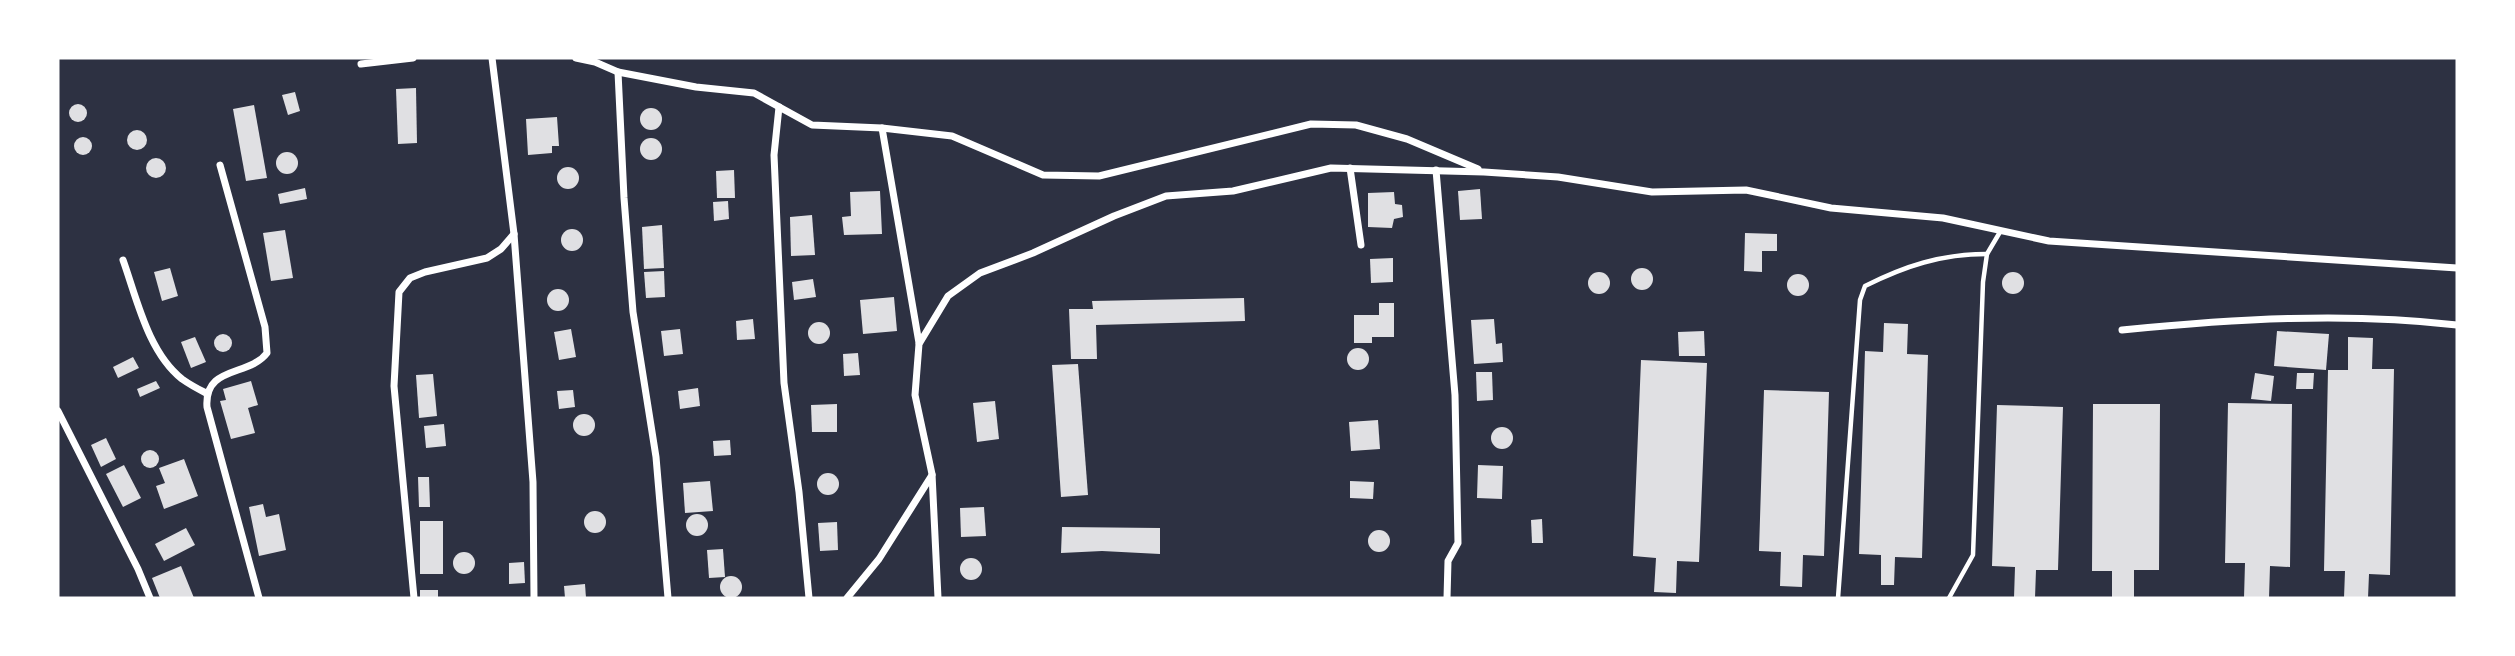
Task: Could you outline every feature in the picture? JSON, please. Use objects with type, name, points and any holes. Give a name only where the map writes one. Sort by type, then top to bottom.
[{"type":"street","points":[[361,64],[413,58]]},
{"type":"street","points":[[492,58],[514,234],[533,482],[534,598]]},
{"type":"street","points":[[576,58],[595,62],[618,72],[696,87],[754,93],[812,125],[882,128],[952,136],[1043,175],[1099,176],[1311,124],[1356,125],[1407,139],[1484,172]]},
{"type":"street","points":[[618,72],[633,312],[656,457],[668,598]]},
{"type":"street","points":[[779,107],[774,155],[784,383],[799,492],[809,598]]},
{"type":"street","points":[[882,128],[919,344],[915,395],[932,474],[938,598]]},
{"type":"street","points":[[220,165],[265,327],[267,353],[261,361],[229,372],[213,384],[206,393],[207,407],[259,598]]},
{"type":"street","points":[[919,344],[948,296],[980,274],[1114,216],[1166,196],[1233,191],[1331,168],[1436,170],[1558,177],[1652,192],[1745,190],[1831,208],[1942,218],[2049,241],[2457,268]]},
{"type":"street","points":[[1350,168],[1361,245]]},
{"type":"street","points":[[1436,170],[1455,394],[1458,543],[1448,561],[1447,598]]},
{"type":"street","points":[[414,598],[394,386],[399,292],[411,278],[425,272],[487,258],[501,249],[514,234]]},
{"type":"street","points":[[123,260],[152,338],[164,358],[183,380],[206,393]]},
{"type":"street","points":[[2122,330],[2215,321],[2399,318],[2457,325]]},
{"type":"street","points":[[58,411],[150,598]]},
{"type":"street","points":[[847,598],[879,559],[932,474]]},
{"type":"lane","points":[[1949,598],[1973,555],[1983,282],[1987,254],[2000,232]]},
{"type":"lane","points":[[1838,598],[1860,300],[1865,286],[1898,270],[1952,255],[1987,254]]},
{"type":"building","points":[[416,88],[417,143],[398,144],[396,89]]},
{"type":"building","points":[[295,92],[300,111],[288,115],[282,95]]},
{"type":"building","points":[[74,104],[82,104],[87,113],[85,120],[74,122],[69,117],[69,109]]},
{"type":"building","points":[[254,105],[267,178],[246,181],[233,109]]},
{"type":"building","points":[[651,108],[659,111],[662,119],[659,127],[651,130],[643,127],[640,119],[643,111]]},
{"type":"building","points":[[557,117],[559,146],[552,146],[552,153],[528,155],[526,119]]},
{"type":"building","points":[[137,130],[144,133],[147,140],[144,147],[137,150],[130,147],[127,140],[130,133]]},
{"type":"building","points":[[79,137],[87,137],[92,146],[90,153],[79,155],[74,150],[74,142]]},
{"type":"building","points":[[651,138],[659,141],[662,149],[659,157],[651,160],[643,157],[640,149],[643,141]]},
{"type":"building","points":[[287,152],[295,155],[298,163],[295,171],[287,174],[279,171],[276,163],[279,155]]},
{"type":"building","points":[[152,158],[160,158],[166,168],[160,178],[152,178],[146,172],[146,164]]},
{"type":"building","points":[[568,167],[576,170],[579,178],[576,186],[568,189],[560,186],[557,178],[560,170]]},
{"type":"building","points":[[734,170],[735,198],[717,198],[716,171]]},
{"type":"building","points":[[305,188],[307,199],[280,204],[278,194]]},
{"type":"building","points":[[1480,189],[1482,219],[1460,220],[1458,191]]},
{"type":"building","points":[[880,191],[882,234],[844,235],[842,217],[851,216],[850,192]]},
{"type":"building","points":[[1394,192],[1395,204],[1402,205],[1403,217],[1394,219],[1392,228],[1368,227],[1368,193]]},
{"type":"building","points":[[728,201],[729,219],[714,221],[713,202]]},
{"type":"building","points":[[812,215],[815,255],[791,256],[790,217]]},
{"type":"building","points":[[662,225],[664,268],[644,269],[642,227]]},
{"type":"building","points":[[572,229],[580,232],[583,240],[580,248],[572,251],[564,248],[561,240],[564,232]]},
{"type":"building","points":[[285,230],[293,278],[271,281],[263,233]]},
{"type":"building","points":[[1745,233],[1777,234],[1777,251],[1762,251],[1762,272],[1744,271]]},
{"type":"building","points":[[1393,258],[1393,282],[1371,283],[1370,259]]},
{"type":"building","points":[[170,268],[178,296],[162,301],[154,272]]},
{"type":"building","points":[[1642,268],[1650,271],[1653,279],[1650,287],[1642,290],[1634,287],[1631,279],[1634,271]]},
{"type":"building","points":[[664,271],[665,297],[646,298],[644,272]]},
{"type":"building","points":[[1599,272],[1607,275],[1610,283],[1607,291],[1599,294],[1591,291],[1588,283],[1591,275]]},
{"type":"building","points":[[2013,272],[2021,275],[2024,283],[2021,291],[2013,294],[2005,291],[2002,283],[2005,275]]},
{"type":"building","points":[[1798,274],[1806,277],[1809,285],[1806,293],[1798,296],[1790,293],[1787,285],[1790,277]]},
{"type":"building","points":[[813,279],[816,297],[794,300],[792,282]]},
{"type":"building","points":[[558,289],[566,292],[569,300],[566,308],[558,311],[550,308],[547,300],[550,292]]},
{"type":"building","points":[[894,297],[897,331],[863,334],[860,300]]},
{"type":"building","points":[[1244,298],[1245,321],[1096,325],[1097,359],[1071,359],[1069,309],[1093,309],[1092,301]]},
{"type":"building","points":[[1379,303],[1394,303],[1394,337],[1372,337],[1372,343],[1354,343],[1354,315],[1379,315]]},
{"type":"building","points":[[753,319],[755,339],[737,340],[736,321]]},
{"type":"building","points":[[1494,319],[1496,344],[1502,343],[1503,362],[1474,364],[1471,320]]},
{"type":"building","points":[[819,322],[827,325],[830,333],[827,341],[819,344],[811,341],[808,333],[811,325]]},
{"type":"building","points":[[1884,323],[1908,324],[1907,354],[1928,355],[1922,558],[1895,557],[1894,585],[1881,585],[1881,555],[1859,554],[1865,351],[1883,352]]},
{"type":"building","points":[[571,329],[576,357],[559,360],[554,332]]},
{"type":"building","points":[[680,329],[683,354],[664,356],[661,331]]},
{"type":"building","points":[[1704,331],[1705,356],[1679,356],[1678,332]]},
{"type":"building","points":[[2277,331],[2329,334],[2326,370],[2274,366]]},
{"type":"building","points":[[219,334],[227,334],[232,343],[230,350],[219,352],[214,347],[214,339]]},
{"type":"building","points":[[195,337],[206,362],[191,368],[181,342]]},
{"type":"building","points":[[2348,337],[2373,338],[2372,369],[2394,369],[2390,575],[2369,574],[2368,598],[2344,598],[2345,571],[2324,571],[2328,370],[2348,370]]},
{"type":"building","points":[[1358,348],[1366,351],[1369,359],[1366,367],[1358,370],[1350,367],[1347,359],[1350,351]]},
{"type":"building","points":[[858,353],[860,375],[844,376],[843,354]]},
{"type":"building","points":[[133,357],[139,368],[118,378],[113,367]]},
{"type":"building","points":[[1641,360],[1707,363],[1699,562],[1677,561],[1676,593],[1654,592],[1656,558],[1633,556]]},
{"type":"building","points":[[1078,364],[1088,495],[1061,497],[1052,365]]},
{"type":"building","points":[[1476,372],[1492,372],[1493,400],[1477,401]]},
{"type":"building","points":[[2255,373],[2274,376],[2271,401],[2251,399]]},
{"type":"building","points":[[2297,373],[2314,373],[2313,389],[2296,389]]},
{"type":"building","points":[[433,374],[437,416],[419,418],[416,375]]},
{"type":"building","points":[[156,381],[160,388],[140,397],[137,389]]},
{"type":"building","points":[[251,381],[258,405],[248,408],[255,433],[231,439],[220,401],[226,400],[223,389]]},
{"type":"building","points":[[698,388],[700,406],[680,409],[678,391]]},
{"type":"building","points":[[573,390],[575,407],[559,409],[557,391]]},
{"type":"building","points":[[1764,390],[1829,392],[1824,556],[1803,555],[1802,587],[1780,586],[1781,552],[1759,551]]},
{"type":"building","points":[[995,401],[999,439],[977,442],[973,403]]},
{"type":"building","points":[[2228,403],[2292,404],[2290,567],[2270,566],[2269,598],[2244,598],[2245,563],[2225,563]]},
{"type":"building","points":[[837,404],[837,432],[812,432],[811,405]]},
{"type":"building","points":[[2093,404],[2160,404],[2159,570],[2134,570],[2134,598],[2112,598],[2112,571],[2092,571]]},
{"type":"building","points":[[1997,405],[2063,407],[2058,570],[2036,570],[2035,598],[2014,598],[2015,567],[1992,566]]},
{"type":"building","points":[[584,414],[592,417],[595,425],[592,433],[584,436],[576,433],[573,425],[576,417]]},
{"type":"building","points":[[1378,420],[1380,449],[1351,451],[1349,422]]},
{"type":"building","points":[[444,424],[446,446],[426,448],[424,426]]},
{"type":"building","points":[[1502,427],[1510,430],[1513,438],[1510,446],[1502,449],[1494,446],[1491,438],[1494,430]]},
{"type":"building","points":[[106,438],[116,459],[101,467],[91,445]]},
{"type":"building","points":[[730,440],[731,455],[714,456],[713,441]]},
{"type":"building","points":[[146,450],[154,450],[159,459],[157,466],[146,468],[141,463],[141,455]]},
{"type":"building","points":[[184,459],[198,496],[164,509],[156,486],[165,483],[159,468]]},
{"type":"building","points":[[124,465],[141,498],[123,507],[106,474]]},
{"type":"building","points":[[1478,465],[1503,466],[1502,499],[1477,498]]},
{"type":"building","points":[[828,473],[836,476],[839,484],[836,492],[828,495],[820,492],[817,484],[820,476]]},
{"type":"building","points":[[418,477],[429,477],[430,507],[419,507]]},
{"type":"building","points":[[710,481],[713,511],[685,513],[683,483]]},
{"type":"building","points":[[1350,481],[1374,482],[1373,499],[1350,498]]},
{"type":"building","points":[[263,504],[266,517],[279,514],[286,550],[259,556],[249,507]]},
{"type":"building","points":[[984,507],[986,536],[961,537],[960,508]]},
{"type":"building","points":[[595,511],[603,514],[606,522],[603,530],[595,533],[587,530],[584,522],[587,514]]},
{"type":"building","points":[[697,514],[705,517],[708,525],[705,533],[697,536],[689,533],[686,525],[689,517]]},
{"type":"building","points":[[1542,519],[1543,543],[1532,543],[1531,520]]},
{"type":"building","points":[[420,521],[443,521],[443,574],[420,574]]},
{"type":"building","points":[[837,522],[838,550],[820,551],[818,523]]},
{"type":"building","points":[[1062,527],[1160,528],[1160,554],[1102,551],[1061,553]]},
{"type":"building","points":[[186,528],[195,545],[164,561],[155,544]]},
{"type":"building","points":[[1379,530],[1387,533],[1390,541],[1387,549],[1379,552],[1371,549],[1368,541],[1371,533]]},
{"type":"building","points":[[723,549],[725,577],[709,578],[707,550]]},
{"type":"building","points":[[464,552],[472,555],[475,563],[472,571],[464,574],[456,571],[453,563],[456,555]]},
{"type":"building","points":[[971,558],[979,561],[982,569],[979,577],[971,580],[963,577],[960,569],[963,561]]},
{"type":"building","points":[[524,562],[525,583],[509,584],[509,563]]},
{"type":"building","points":[[181,566],[194,598],[160,598],[152,578]]},
{"type":"building","points":[[731,576],[739,579],[742,587],[739,595],[731,598],[723,595],[720,587],[723,579]]},
{"type":"building","points":[[585,584],[586,598],[565,598],[564,586]]},
{"type":"building","points":[[420,590],[438,590],[438,598],[420,598]]}]
